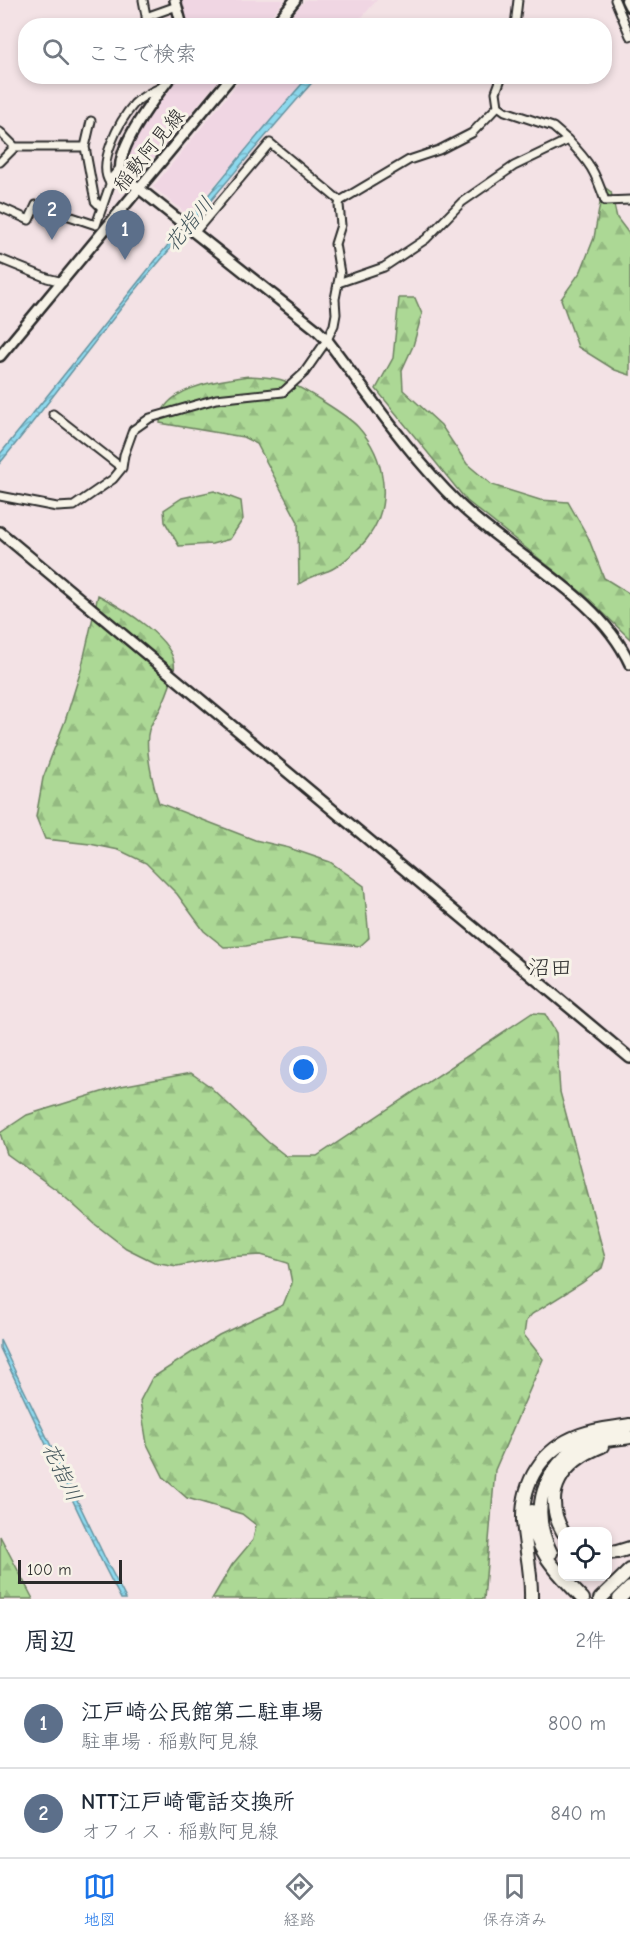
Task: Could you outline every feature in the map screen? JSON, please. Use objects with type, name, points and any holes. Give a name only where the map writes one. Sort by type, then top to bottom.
[{"type":"highway","points":[[531,1599],[524,1503],[526,1490],[534,1472],[545,1456],[564,1442],[597,1430],[626,1431]]},
{"type":"highway","points":[[561,1527],[555,1515],[554,1504],[557,1483],[561,1474],[579,1457],[626,1431]]},
{"type":"highway","points":[[558,1564],[542,1531],[540,1504],[543,1489],[550,1475],[570,1453],[589,1443],[626,1431]]},
{"type":"highway","points":[[585,1597],[550,1565],[540,1548],[532,1525],[533,1493],[543,1470],[560,1451],[582,1437],[626,1431]]},
{"type":"highway","points":[[612,1552],[630,1548]]},
{"type":"highway","points":[[600,1599],[630,1570]]},
{"type":"highway","points":[[574,1581],[585,1597]]},
{"type":"highway","points":[[619,1599],[630,1588]]},
{"type":"highway","points":[[625,1599],[630,1595]]},
{"type":"main road","points":[[627,0],[630,6]]},
{"type":"street","points":[[142,0],[146,17],[176,3],[180,18]]},
{"type":"street","points":[[280,18],[295,0]]},
{"type":"street","points":[[516,18],[518,0]]},
{"type":"street","points":[[615,0],[630,36]]},
{"type":"street","name":"稲敷阿見線","points":[[0,356],[225,84]]},
{"type":"street","points":[[499,84],[496,92],[498,106],[505,111],[553,127],[568,140],[588,161],[605,201],[630,200]]},
{"type":"street","points":[[0,207],[28,220],[36,205],[96,225],[110,183],[119,169],[121,157],[134,131],[164,86]]},
{"type":"street","points":[[110,183],[107,177],[107,165],[115,134],[134,104],[164,86]]},
{"type":"street","points":[[340,201],[409,160],[439,150],[472,133],[498,106]]},
{"type":"street","points":[[91,121],[86,147],[95,201],[102,208]]},
{"type":"street","points":[[0,132],[15,147],[86,147]]},
{"type":"street","points":[[338,284],[384,267],[426,239],[462,202],[514,166],[568,140]]},
{"type":"street","points":[[194,232],[270,143],[340,201]]},
{"type":"street","points":[[0,162],[15,147]]},
{"type":"street","points":[[119,169],[125,179],[303,318],[327,340],[436,481],[483,527],[592,610],[617,640],[630,664]]},
{"type":"street","points":[[0,496],[57,507],[74,506],[113,479],[122,468],[133,430],[150,418],[216,399],[283,392],[304,373],[327,340],[334,325],[340,273],[336,244],[341,225],[340,201]]},
{"type":"street","points":[[0,259],[63,282]]},
{"type":"street","points":[[53,414],[122,468]]},
{"type":"street","points":[[0,532],[630,1058]]},
{"type":"shaded area","points":[[180,0],[284,0],[269,18],[186,18]]},
{"type":"shaded area","points":[[305,0],[377,0],[361,18],[290,18]]},
{"type":"shaded area","points":[[173,84],[215,84],[139,175],[135,175],[127,167],[126,160],[137,137]]},
{"type":"shaded area","points":[[237,84],[304,84],[188,215],[153,187]]},
{"type":"green space","points":[[603,186],[611,192],[617,218],[630,235],[630,375],[615,370],[578,347],[561,299],[581,271],[594,238]]},
{"type":"green space","points":[[399,298],[415,298],[422,314],[413,346],[402,370],[403,390],[441,425],[467,464],[492,485],[540,500],[568,502],[588,537],[604,578],[630,594],[630,639],[586,596],[467,501],[376,389],[393,358]]},
{"type":"green space","points":[[249,376],[285,381],[353,422],[367,439],[380,466],[383,480],[381,509],[377,523],[369,536],[356,551],[338,565],[299,584],[298,522],[257,444],[243,437],[160,423],[163,411],[170,401],[181,393],[209,383]]},
{"type":"green space","points":[[214,491],[241,501],[243,519],[230,539],[212,544],[179,546],[165,522],[164,510],[182,498]]},
{"type":"green space","points":[[98,595],[120,607],[158,636],[168,648],[173,659],[174,670],[171,683],[150,727],[148,737],[150,766],[159,803],[255,840],[289,848],[330,862],[364,886],[369,938],[360,946],[291,939],[224,947],[204,931],[177,894],[146,863],[119,850],[45,839],[36,817],[43,778],[65,721],[81,670]]},
{"type":"green space","points":[[532,1013],[545,1014],[556,1033],[560,1092],[605,1258],[602,1268],[532,1314],[526,1321],[524,1335],[543,1359],[495,1470],[484,1599],[212,1599],[232,1565],[253,1540],[256,1525],[242,1514],[187,1498],[164,1478],[147,1444],[140,1401],[152,1378],[219,1335],[283,1305],[292,1283],[288,1263],[261,1255],[225,1257],[177,1266],[154,1262],[126,1248],[58,1191],[7,1154],[0,1133],[27,1115],[121,1086],[191,1073],[208,1085],[286,1156],[317,1156]]},
{"type":"green space","points":[[0,1536],[33,1599],[0,1599]]},
{"type":"water","name":"花指川","points":[[302,84],[311,84],[149,274],[0,463],[0,454]]},
{"type":"water","name":"花指川","points":[[0,1340],[126,1599],[121,1599],[104,1566],[0,1348]]},
{"type":"place","name":"NTT江戸崎電話交換所","points":[[52,240]]},
{"type":"place","name":"江戸崎公民館第二駐車場","points":[[125,260]]},
{"type":"district","name":"沼田","points":[[550,968]]}]
